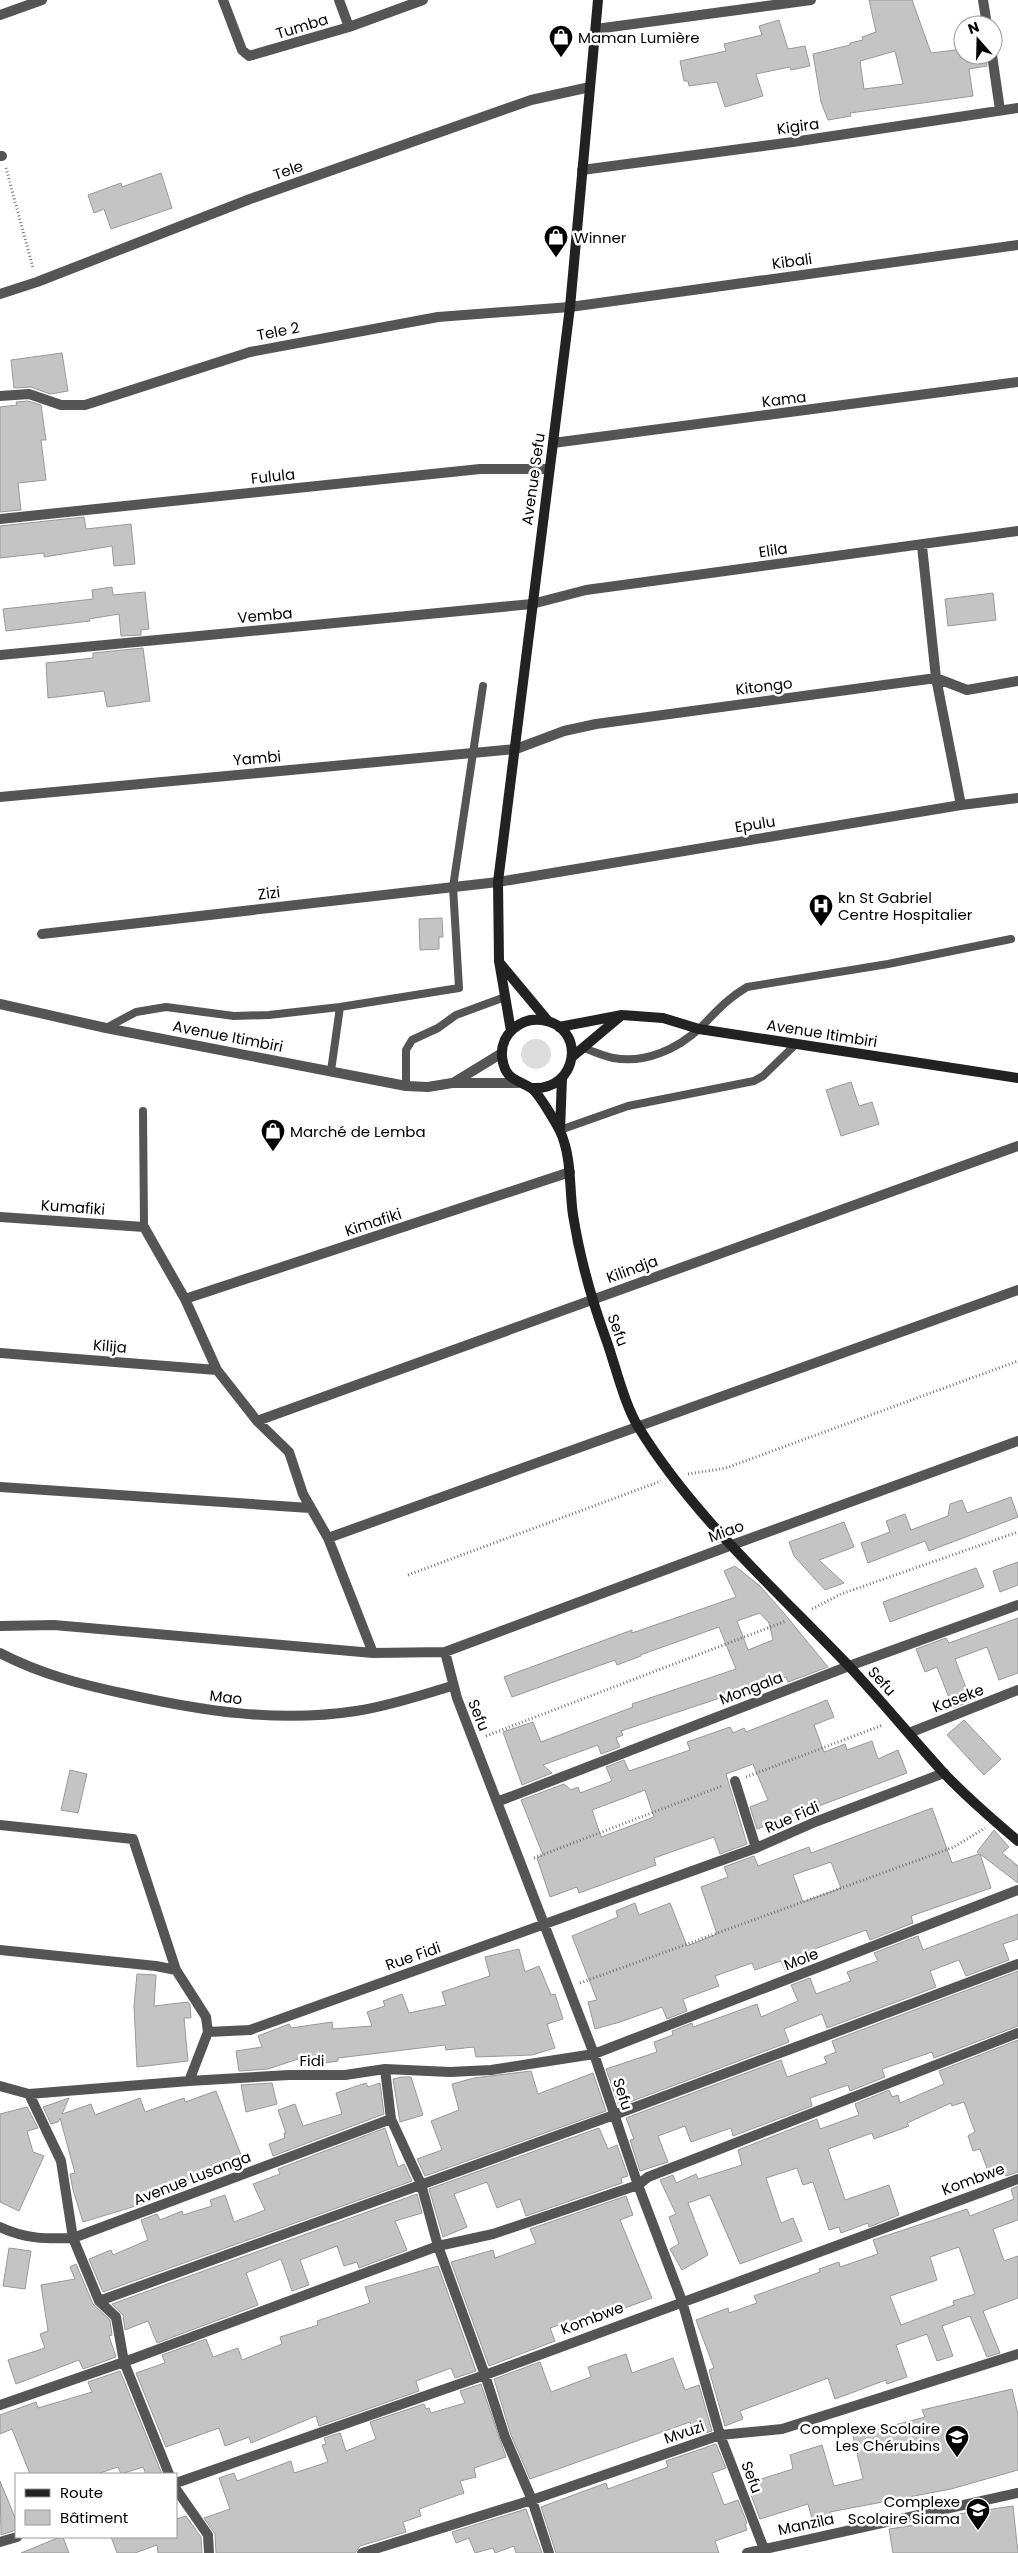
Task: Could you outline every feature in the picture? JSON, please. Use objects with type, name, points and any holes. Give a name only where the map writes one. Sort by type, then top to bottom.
[{"type":"main road","name":"Avenue Sefu","points":[[510,1031],[499,961],[498,882],[570,307],[598,0]]},
{"type":"main road","points":[[499,961],[548,1021]]},
{"type":"main road","points":[[572,1057],[622,1015]]},
{"type":"main road","name":"Avenue Itimbiri","points":[[559,1026],[622,1015],[663,1018],[699,1029],[1018,1078]]},
{"type":"main road","points":[[528,1020],[548,1021],[559,1026],[569,1040],[572,1057],[569,1068],[562,1078],[552,1086],[532,1088],[518,1083],[508,1073],[502,1053],[510,1031],[528,1020]]},
{"type":"main road","points":[[560,1130],[562,1078]]},
{"type":"main road","points":[[532,1088],[560,1130]]},
{"type":"main road","name":"Sefu","points":[[560,1130],[570,1172],[573,1215],[591,1300],[637,1425],[672,1476],[732,1544],[849,1666],[944,1773],[995,1822],[1018,1841]]},
{"type":"street","points":[[0,15],[42,0]]},
{"type":"street","name":"Tumba","points":[[223,0],[242,50],[249,56],[349,27],[423,0]]},
{"type":"street","points":[[339,0],[349,27]]},
{"type":"street","points":[[596,29],[811,0]]},
{"type":"street","points":[[983,0],[985,15]]},
{"type":"street","points":[[993,65],[1000,110]]},
{"type":"street","name":"Tele","points":[[0,294],[37,282],[250,199],[531,100],[590,87]]},
{"type":"street","name":"Kigira","points":[[582,170],[793,142],[1018,108]]},
{"type":"street","name":"Kibali","points":[[570,307],[1018,245]]},
{"type":"street","name":"Tele 2","points":[[0,396],[29,394],[61,405],[85,405],[204,366],[294,343],[438,317],[570,307]]},
{"type":"street","name":"Kama","points":[[553,443],[1018,382]]},
{"type":"street","name":"Fulula","points":[[0,519],[480,469],[549,469]]},
{"type":"street","name":"Elila","points":[[532,604],[586,590],[922,546],[1018,531]]},
{"type":"street","points":[[922,546],[936,678],[962,805]]},
{"type":"street","name":"Vemba","points":[[0,656],[532,604]]},
{"type":"street","name":"Kitongo","points":[[516,749],[564,731],[596,724],[936,678],[967,690],[1018,681]]},
{"type":"street","name":"Yambi","points":[[0,797],[516,749]]},
{"type":"street","name":"Epulu","points":[[498,882],[962,805],[1018,798]]},
{"type":"street","name":"Zizi","points":[[42,934],[498,882]]},
{"type":"street","name":"Avenue Itimbiri","points":[[0,1004],[106,1028],[406,1086],[428,1087],[452,1083]]},
{"type":"street","points":[[452,1083],[502,1053]]},
{"type":"street","points":[[452,1083],[518,1083]]},
{"type":"street","name":"Kilindja","points":[[257,1421],[1018,1146]]},
{"type":"street","name":"Kimafiki","points":[[185,1299],[570,1172]]},
{"type":"street","name":"Kumafiki","points":[[0,1217],[144,1227]]},
{"type":"street","points":[[144,1227],[185,1299],[217,1370],[257,1421],[289,1452],[310,1508],[328,1538],[373,1653]]},
{"type":"street","points":[[328,1538],[637,1425],[1018,1290]]},
{"type":"street","name":"Kilija","points":[[0,1353],[217,1370]]},
{"type":"street","name":"Miao","points":[[445,1652],[732,1544],[1018,1441]]},
{"type":"street","points":[[0,1487],[310,1508]]},
{"type":"street","name":"Mongala","points":[[496,1802],[849,1666],[1018,1605]]},
{"type":"street","points":[[0,1626],[54,1625],[373,1653],[445,1652]]},
{"type":"street","name":"Sefu","points":[[445,1652],[452,1686],[570,1987],[638,2185],[682,2301],[720,2435],[764,2548]]},
{"type":"street","name":"Mao","points":[[0,1653],[67,1681],[154,1701],[234,1715],[309,1716],[358,1711],[452,1686]]},
{"type":"street","name":"Kaseke","points":[[909,1733],[1018,1690]]},
{"type":"street","name":"Rue Fidi","points":[[208,2032],[250,2030],[756,1848],[815,1822],[944,1773]]},
{"type":"street","points":[[735,1781],[756,1848]]},
{"type":"street","points":[[0,1825],[133,1840],[176,1970],[206,2018],[208,2032],[189,2081]]},
{"type":"street","name":"Mole","points":[[594,2054],[1018,1890]]},
{"type":"street","points":[[0,1950],[156,1966],[176,1970]]},
{"type":"street","points":[[99,2301],[614,2115],[1018,1964]]},
{"type":"street","points":[[0,2405],[124,2362],[438,2246],[512,2229],[638,2185],[648,2177],[1018,2033]]},
{"type":"street","name":"Fidi","points":[[29,2094],[189,2081],[289,2075],[345,2075],[385,2069],[450,2072],[491,2070],[594,2054]]},
{"type":"street","points":[[385,2069],[391,2119],[421,2184],[438,2246],[506,2437],[532,2500],[549,2553]]},
{"type":"street","points":[[0,2086],[29,2094],[61,2161],[73,2238],[99,2301],[116,2317],[124,2362],[169,2473]]},
{"type":"street","name":"Avenue Lusanga","points":[[0,2227],[16,2235],[35,2239],[73,2238],[391,2119]]},
{"type":"street","name":"Kombwe","points":[[178,2482],[485,2374],[1018,2178]]},
{"type":"street","name":"Mvuzi","points":[[362,2553],[532,2500],[720,2435],[782,2429],[1018,2354]]},
{"type":"street","points":[[178,2492],[208,2535],[209,2553]]},
{"type":"street","name":"Manzila","points":[[747,2553],[1018,2494]]},
{"type":"street","points":[[0,2542],[15,2538]]},
{"type":"lane","points":[[106,1028],[136,1012],[166,1007],[234,1016],[340,1008],[458,988],[453,887],[475,752],[483,686]]},
{"type":"lane","points":[[583,1048],[613,1058],[636,1058],[665,1053],[699,1029],[730,997],[748,987],[888,964],[1011,939]]},
{"type":"lane","points":[[406,1086],[406,1050],[412,1040],[438,1028],[456,1015],[505,997]]},
{"type":"lane","points":[[331,1071],[340,1008]]},
{"type":"lane","points":[[560,1130],[628,1106],[754,1081],[763,1076],[796,1044]]},
{"type":"lane","points":[[143,1111],[144,1227]]},
{"type":"path","points":[[1,156],[37,282]]},
{"type":"path","points":[[408,1575],[672,1476],[726,1468],[1018,1361]]},
{"type":"path","points":[[474,1741],[799,1616],[841,1594],[1018,1532]]},
{"type":"path","points":[[522,1863],[896,1720]]},
{"type":"path","points":[[570,1987],[954,1846],[995,1822]]},
{"type":"shaded area","points":[[536,1039],[542,1040],[550,1048],[550,1060],[542,1068],[536,1069],[530,1068],[522,1060],[521,1054],[522,1048],[530,1040]]},
{"type":"building","points":[[869,0],[912,0],[931,53],[953,50],[953,65],[987,66],[969,69],[973,96],[850,113],[851,116],[828,120],[821,102],[813,54],[850,45],[850,43],[863,40],[862,37],[876,32]],"holes":[[[895,51],[903,84],[864,89],[860,61]]]},
{"type":"building","points":[[779,20],[788,49],[805,46],[810,66],[791,70],[790,67],[756,74],[763,96],[725,107],[717,82],[689,86],[688,81],[684,81],[680,61],[726,51],[724,44],[762,35],[759,26]]},
{"type":"building","points":[[161,173],[172,208],[111,229],[104,209],[94,213],[88,195],[121,183],[122,187]]},
{"type":"building","points":[[62,353],[68,391],[50,394],[31,387],[14,388],[11,360]]},
{"type":"building","points":[[28,401],[41,405],[46,440],[41,440],[46,480],[18,483],[21,510],[0,512],[0,407],[17,405],[16,402]]},
{"type":"building","points":[[84,517],[86,529],[131,524],[135,564],[114,566],[112,546],[44,557],[44,553],[0,558],[0,526]]},
{"type":"building","points":[[112,587],[113,595],[145,592],[149,629],[141,630],[141,635],[121,636],[119,614],[89,619],[90,621],[6,631],[3,609],[93,599],[92,590]]},
{"type":"building","points":[[993,593],[996,620],[948,626],[945,599]]},
{"type":"building","points":[[143,648],[150,701],[107,707],[104,691],[48,698],[46,663],[93,658],[93,653]]},
{"type":"building","points":[[442,918],[443,937],[439,937],[439,949],[420,950],[419,919]]},
{"type":"building","points":[[851,1082],[859,1106],[872,1102],[879,1124],[841,1136],[826,1090]]},
{"type":"building","points":[[1011,1497],[1018,1517],[929,1551],[925,1541],[868,1563],[861,1543],[890,1532],[886,1521],[905,1514],[911,1530],[948,1516],[950,1504],[962,1500],[967,1513]]},
{"type":"building","points":[[844,1522],[854,1547],[819,1560],[844,1583],[825,1590],[794,1556],[789,1542]]},
{"type":"building","points":[[1018,1562],[1018,1585],[1000,1592],[993,1571]]},
{"type":"building","points":[[735,1566],[760,1586],[828,1667],[788,1682],[786,1677],[746,1693],[744,1690],[621,1731],[623,1735],[616,1738],[620,1747],[601,1754],[598,1745],[543,1765],[552,1773],[522,1785],[503,1732],[533,1722],[541,1742],[633,1707],[632,1704],[736,1669],[719,1627],[617,1665],[615,1660],[512,1697],[504,1677],[632,1630],[632,1633],[736,1597],[724,1571]],"holes":[[[760,1613],[769,1623],[773,1640],[748,1650],[737,1621]]]},
{"type":"building","points":[[976,1568],[984,1587],[890,1622],[883,1602]]},
{"type":"building","points":[[1018,1618],[1018,1673],[999,1680],[987,1647],[955,1659],[971,1701],[953,1708],[937,1667],[925,1672],[916,1649],[946,1638],[949,1643]]},
{"type":"building","points":[[827,1700],[834,1717],[814,1725],[824,1752],[845,1744],[847,1750],[872,1741],[878,1759],[898,1750],[907,1773],[757,1829],[750,1807],[768,1800],[753,1764],[726,1774],[747,1844],[720,1854],[714,1837],[654,1858],[656,1865],[579,1893],[577,1887],[550,1897],[537,1858],[543,1855],[521,1800],[564,1784],[571,1790],[578,1787],[580,1793],[612,1781],[606,1767],[624,1760],[629,1771],[690,1750],[687,1742],[730,1727],[733,1733],[744,1728],[746,1732]],"holes":[[[645,1790],[654,1817],[601,1837],[592,1810]]]},
{"type":"building","points":[[964,1720],[1001,1759],[984,1775],[947,1735]]},
{"type":"building","points":[[70,1770],[87,1774],[78,1813],[61,1810]]},
{"type":"building","points":[[932,1808],[952,1863],[979,1854],[977,1852],[994,1830],[1009,1847],[1002,1853],[1018,1866],[1018,1883],[980,1854],[991,1888],[911,1916],[913,1923],[870,1940],[866,1930],[801,1954],[805,1965],[786,1972],[781,1961],[755,1970],[752,1963],[715,1976],[719,1986],[683,1999],[687,2011],[667,2019],[662,2007],[595,2029],[588,2002],[597,2000],[572,1936],[618,1917],[616,1911],[635,1903],[639,1915],[670,1903],[687,1946],[717,1934],[701,1887],[728,1877],[724,1867],[754,1856],[758,1866],[809,1847],[811,1853]],"holes":[[[831,1862],[841,1888],[803,1902],[793,1875]]]},
{"type":"building","points":[[1018,1914],[1018,1939],[1003,1944],[1009,1960],[966,1976],[959,1960],[930,1971],[936,1987],[827,2028],[822,2014],[784,2029],[789,2042],[619,2106],[606,2069],[657,2052],[654,2042],[673,2035],[672,2031],[692,2023],[693,2027],[757,2004],[761,2017],[798,2001],[791,1985],[810,1978],[816,1994],[851,1981],[847,1972],[878,1961],[874,1953],[918,1936],[923,1950]]},
{"type":"building","points":[[519,1949],[525,1972],[539,1966],[551,1995],[555,1994],[563,2019],[547,2024],[555,2048],[532,2055],[476,2057],[474,2047],[446,2050],[445,2045],[338,2058],[338,2061],[305,2066],[304,2057],[268,2069],[239,2071],[236,2051],[262,2047],[258,2036],[289,2024],[291,2028],[332,2022],[333,2029],[372,2026],[367,2012],[385,2006],[383,2001],[402,1994],[409,2013],[446,2005],[442,1992],[490,1976],[485,1957]]},
{"type":"building","points":[[1018,1971],[1018,2026],[934,2058],[932,2052],[882,2069],[885,2077],[850,2091],[848,2085],[810,2098],[812,2106],[733,2136],[731,2128],[691,2142],[685,2126],[658,2136],[668,2162],[640,2171],[630,2140],[634,2139],[626,2118],[781,2060],[787,2077],[827,2063],[824,2057],[836,2052],[832,2041]]},
{"type":"building","points":[[137,1974],[156,1975],[154,2006],[188,2002],[190,2005],[191,2018],[184,2018],[188,2061],[137,2067],[134,2006]]},
{"type":"building","points":[[1018,2040],[1018,2172],[1006,2176],[1004,2172],[1001,2173],[999,2167],[988,2171],[980,2149],[973,2151],[968,2136],[975,2132],[964,2102],[952,2106],[951,2103],[907,2123],[909,2126],[874,2139],[872,2133],[828,2149],[845,2200],[889,2185],[899,2215],[869,2227],[868,2223],[841,2233],[839,2227],[829,2230],[813,2182],[803,2185],[797,2168],[766,2178],[781,2223],[793,2218],[802,2241],[740,2264],[710,2195],[688,2203],[708,2255],[682,2270],[670,2249],[679,2244],[669,2217],[676,2214],[660,2180],[673,2175],[676,2183],[696,2174],[698,2179],[742,2165],[738,2150],[817,2119],[820,2129],[859,2115],[855,2104],[889,2090],[892,2097],[898,2095],[900,2103],[944,2084],[939,2071]]},
{"type":"building","points":[[531,2071],[538,2094],[593,2073],[606,2111],[425,2176],[417,2159],[442,2150],[431,2121],[459,2110],[452,2084],[474,2078]]},
{"type":"building","points":[[411,2077],[423,2115],[400,2122],[393,2079]]},
{"type":"building","points":[[272,2083],[277,2104],[246,2112],[241,2085]]},
{"type":"building","points":[[366,2083],[368,2087],[380,2083],[384,2114],[273,2156],[269,2144],[285,2138],[284,2133],[286,2133],[278,2110],[295,2104],[303,2126],[342,2114],[336,2093]]},
{"type":"building","points":[[216,2091],[243,2160],[149,2193],[152,2201],[83,2222],[73,2190],[70,2174],[75,2173],[60,2118],[58,2122],[51,2124],[43,2107],[69,2098],[62,2114],[91,2104],[95,2115],[140,2098],[145,2112],[184,2098],[185,2102]]},
{"type":"building","points":[[27,2107],[38,2128],[27,2131],[33,2152],[44,2156],[19,2211],[0,2202],[0,2114]]},
{"type":"building","points":[[385,2128],[398,2167],[404,2164],[412,2181],[103,2292],[89,2259],[111,2250],[113,2255],[148,2240],[141,2220],[157,2214],[160,2220],[182,2211],[183,2215],[212,2206],[210,2200],[225,2195],[234,2222],[265,2210],[253,2184],[280,2174],[278,2169]]},
{"type":"building","points":[[599,2128],[608,2149],[617,2145],[628,2176],[621,2178],[622,2183],[526,2216],[520,2199],[497,2208],[487,2182],[454,2194],[467,2227],[443,2237],[429,2189]]},
{"type":"building","points":[[1018,2186],[1018,2220],[993,2229],[1004,2261],[1018,2256],[1018,2298],[983,2311],[1000,2353],[987,2357],[970,2316],[942,2326],[953,2356],[937,2361],[927,2334],[896,2345],[907,2377],[887,2384],[886,2380],[835,2399],[828,2378],[740,2411],[743,2419],[725,2426],[709,2370],[714,2368],[696,2320],[728,2308],[729,2313],[757,2303],[754,2296],[820,2272],[819,2269],[839,2262],[840,2267],[878,2254],[873,2240],[967,2209],[970,2216],[1014,2199],[1011,2189]],"holes":[[[959,2247],[975,2294],[953,2301],[954,2305],[901,2325],[890,2296],[937,2280],[930,2257]]]},
{"type":"building","points":[[417,2194],[422,2213],[395,2221],[407,2250],[359,2268],[357,2262],[344,2266],[337,2246],[300,2260],[309,2285],[292,2291],[281,2259],[246,2273],[258,2305],[157,2343],[148,2321],[125,2330],[123,2315],[112,2304]]},
{"type":"building","points":[[626,2196],[633,2215],[620,2220],[652,2298],[581,2324],[579,2318],[550,2328],[555,2341],[489,2366],[451,2262],[493,2250],[495,2258],[536,2243],[530,2229]]},
{"type":"building","points":[[9,2248],[31,2251],[25,2289],[3,2286]]},
{"type":"building","points":[[76,2264],[93,2304],[110,2320],[112,2335],[109,2336],[116,2357],[83,2369],[79,2360],[16,2384],[8,2360],[45,2348],[40,2334],[48,2331],[41,2285],[75,2279],[70,2267]]},
{"type":"building","points":[[438,2266],[476,2371],[455,2378],[451,2368],[416,2381],[419,2391],[319,2426],[316,2416],[251,2443],[249,2437],[225,2446],[219,2428],[166,2447],[136,2373],[165,2363],[162,2355],[206,2339],[213,2357],[238,2348],[242,2360],[282,2344],[280,2337],[318,2325],[317,2321],[370,2303],[365,2287]]},
{"type":"building","points":[[626,2354],[632,2373],[673,2358],[685,2390],[699,2385],[712,2431],[695,2436],[690,2422],[530,2479],[511,2435],[494,2379],[540,2362],[551,2392],[591,2377],[588,2367]]},
{"type":"building","points":[[120,2371],[162,2473],[146,2473],[143,2467],[121,2473],[118,2467],[100,2473],[30,2473],[12,2429],[0,2434],[0,2415],[36,2402],[38,2408],[92,2392],[88,2382]]},
{"type":"building","points":[[481,2384],[506,2457],[474,2468],[476,2477],[460,2481],[464,2493],[419,2509],[421,2516],[403,2522],[406,2532],[360,2546],[355,2553],[216,2553],[215,2534],[204,2518],[230,2509],[219,2478],[234,2473],[237,2481],[291,2461],[294,2473],[328,2462],[322,2445],[326,2444],[324,2438],[340,2433],[346,2451],[376,2439],[370,2422],[424,2404],[431,2413],[465,2403],[460,2391]]},
{"type":"building","points":[[1012,2389],[1018,2414],[1018,2470],[951,2489],[830,2512],[830,2515],[812,2519],[808,2504],[760,2519],[751,2495],[758,2492],[755,2481],[793,2469],[790,2455],[822,2445],[834,2486],[863,2479],[853,2436],[925,2417],[922,2410]]},
{"type":"building","points":[[716,2444],[726,2468],[712,2473],[724,2505],[738,2500],[747,2523],[745,2524],[747,2530],[715,2541],[719,2553],[556,2553],[541,2507],[606,2483],[608,2489],[668,2467],[666,2461]]},
{"type":"building","points":[[0,2481],[15,2518],[15,2530],[1,2535]]},
{"type":"building","points":[[1013,2506],[1018,2553],[893,2553],[889,2529],[960,2518],[959,2514]]},
{"type":"building","points":[[526,2509],[542,2553],[516,2553],[514,2546],[495,2553],[493,2548],[475,2553],[469,2538],[456,2543],[452,2532]]},
{"type":"building","points":[[186,2516],[201,2537],[202,2553],[158,2553],[157,2545],[135,2553],[117,2553],[111,2538],[178,2538],[178,2518]]},
{"type":"building","points":[[58,2538],[63,2538],[69,2553],[21,2553]]},
{"type":"place","name":"Maman Lumière","points":[[561,58]]},
{"type":"place","name":"Winner","points":[[556,258]]},
{"type":"place","name":"kn St Gabriel Centre Hospitalier","points":[[821,927]]},
{"type":"place","name":"Marché de Lemba","points":[[273,1152]]},
{"type":"place","name":"Complexe Scolaire Les Chérubins","points":[[957,2458]]},
{"type":"place","name":"Complexe Scolaire Siama","points":[[978,2531]]}]
